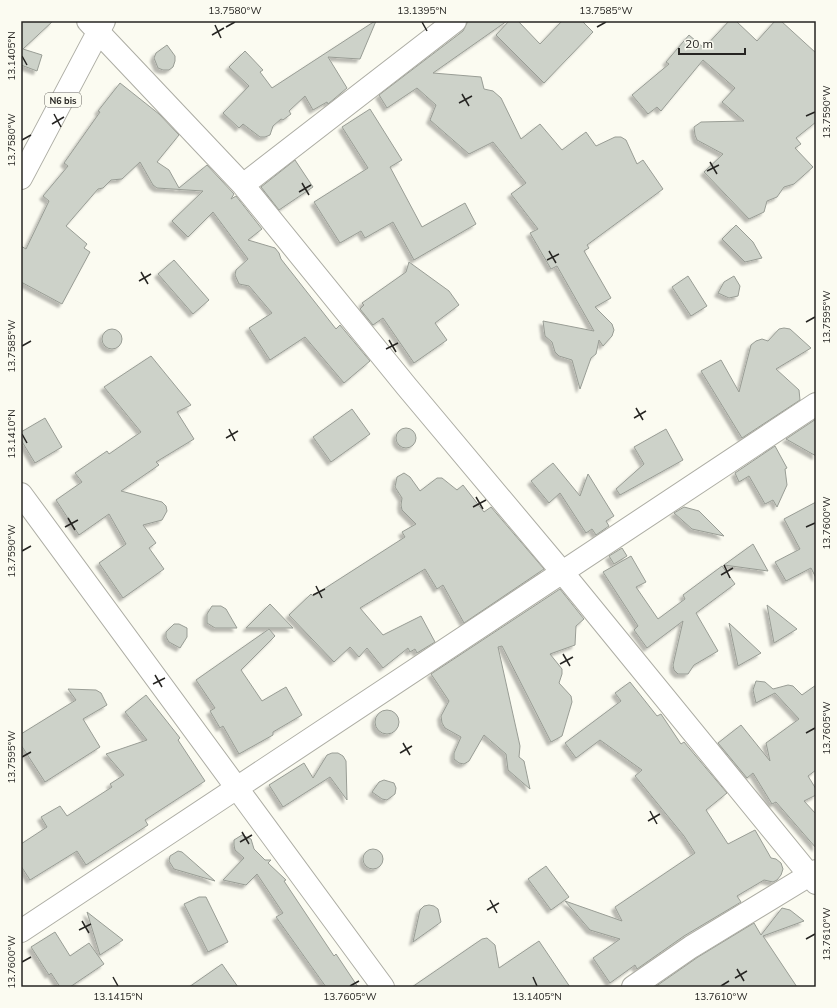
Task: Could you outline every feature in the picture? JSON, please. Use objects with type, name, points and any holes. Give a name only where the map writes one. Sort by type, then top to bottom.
[{"type":"main road","points":[[243,185],[455,21]]},
{"type":"main road","points":[[97,25],[243,185],[407,386],[814,876],[691,947],[633,987]]},
{"type":"main road","name":"N6 bis","points":[[21,178],[97,25]]},
{"type":"main road","points":[[21,931],[238,789],[816,404]]},
{"type":"main road","points":[[21,494],[383,987]]},
{"type":"building","points":[[21,21],[53,21],[23,49],[42,55],[37,71],[21,65]]},
{"type":"building","points":[[375,21],[360,59],[328,57],[347,88],[328,104],[327,102],[313,110],[305,96],[289,111],[291,114],[283,120],[281,119],[273,126],[270,135],[265,137],[260,137],[243,124],[239,128],[223,113],[249,86],[229,67],[245,51],[263,70],[260,72],[272,88]]},
{"type":"building","points":[[468,21],[507,21],[433,73],[481,77],[484,89],[493,91],[501,98],[521,139],[540,124],[562,150],[586,132],[596,146],[615,137],[621,137],[626,140],[637,164],[643,160],[663,189],[587,245],[589,248],[584,251],[611,298],[595,307],[612,324],[614,330],[612,336],[603,346],[599,340],[596,354],[591,358],[580,389],[572,360],[559,356],[555,352],[552,342],[545,336],[543,321],[594,331],[557,266],[551,269],[530,233],[538,229],[511,194],[526,183],[493,142],[469,154],[430,120],[436,105],[417,88],[387,108],[379,95],[463,31]]},
{"type":"building","points":[[509,21],[518,21],[540,44],[562,21],[582,21],[593,32],[544,83],[496,35]]},
{"type":"building","points":[[729,21],[736,21],[757,41],[775,21],[781,21],[816,53],[816,122],[796,138],[801,144],[795,148],[813,167],[794,184],[784,187],[777,197],[767,201],[764,212],[749,219],[704,172],[723,154],[697,140],[694,127],[701,122],[744,121],[722,102],[735,88],[703,60],[661,111],[657,107],[648,114],[632,95],[669,64],[666,62],[689,35],[704,48]]},
{"type":"building","points":[[167,45],[175,56],[175,61],[173,67],[169,70],[163,70],[158,68],[154,58],[156,53]]},
{"type":"building","points":[[120,83],[159,114],[179,135],[157,162],[169,170],[179,188],[207,165],[234,194],[231,199],[236,196],[262,229],[248,240],[275,248],[281,259],[336,329],[340,325],[370,361],[344,383],[305,337],[270,360],[249,328],[272,313],[249,286],[239,284],[235,275],[236,270],[248,259],[213,212],[188,237],[172,221],[203,191],[157,188],[153,185],[140,162],[122,179],[111,180],[103,188],[98,189],[66,226],[87,244],[84,248],[90,252],[62,304],[21,282],[21,246],[26,249],[49,201],[43,196],[68,166],[64,163],[100,112],[98,111]]},
{"type":"building","points":[[370,109],[402,160],[390,167],[422,227],[465,203],[476,224],[414,260],[393,222],[365,238],[361,231],[340,243],[314,202],[368,168],[342,127]]},
{"type":"building","points":[[295,160],[313,187],[279,210],[261,187]]},
{"type":"building","points":[[736,225],[753,242],[762,258],[745,262],[722,239]]},
{"type":"building","points":[[174,260],[209,300],[193,314],[158,274]]},
{"type":"building","points":[[409,262],[449,291],[459,305],[435,323],[447,340],[414,363],[383,318],[373,325],[360,309],[364,305],[362,303],[406,272]]},
{"type":"building","points":[[688,276],[707,306],[691,316],[672,287]]},
{"type":"building","points":[[734,276],[740,286],[738,296],[729,298],[718,293],[724,282]]},
{"type":"building","points":[[112,329],[119,332],[122,339],[119,346],[112,349],[105,346],[102,339],[105,332]]},
{"type":"building","points":[[779,329],[790,329],[811,348],[776,369],[799,390],[800,400],[742,438],[701,371],[721,360],[739,392],[751,345],[762,339],[768,341]]},
{"type":"building","points":[[151,356],[191,405],[177,412],[194,439],[156,462],[159,465],[121,491],[162,502],[166,506],[167,511],[162,520],[143,525],[156,543],[149,548],[164,569],[123,598],[99,563],[126,544],[109,514],[79,535],[56,500],[82,482],[75,473],[107,451],[109,454],[141,432],[104,387]]},
{"type":"building","points":[[352,409],[370,434],[331,462],[313,437]]},
{"type":"building","points":[[45,418],[62,447],[35,463],[21,440],[21,432]]},
{"type":"building","points":[[816,419],[816,456],[786,439]]},
{"type":"building","points":[[406,428],[413,431],[416,438],[413,445],[406,448],[399,445],[396,438],[399,431]]},
{"type":"building","points":[[666,429],[683,460],[620,495],[616,489],[644,464],[634,447]]},
{"type":"building","points":[[775,446],[787,468],[785,469],[787,485],[777,507],[773,500],[765,504],[749,476],[739,482],[735,473]]},
{"type":"building","points":[[553,463],[580,496],[588,474],[614,516],[606,521],[609,526],[596,535],[592,529],[586,533],[560,493],[549,503],[531,481]]},
{"type":"building","points":[[404,473],[410,477],[420,491],[437,478],[442,478],[457,490],[463,485],[484,512],[491,507],[544,569],[464,623],[443,585],[437,589],[425,569],[360,608],[383,635],[421,616],[435,642],[417,653],[415,649],[410,652],[408,648],[383,668],[367,648],[359,657],[350,647],[334,662],[289,615],[311,594],[313,596],[405,537],[402,532],[416,524],[402,510],[402,498],[395,487],[397,477]]},
{"type":"building","points":[[816,502],[816,578],[811,568],[786,581],[775,562],[800,549],[784,519]]},
{"type":"building","points":[[684,507],[699,511],[724,536],[692,529],[674,513]]},
{"type":"building","points":[[753,544],[768,571],[724,565]]},
{"type":"building","points":[[622,548],[627,556],[614,564],[609,556]]},
{"type":"building","points":[[631,556],[646,582],[636,587],[658,619],[685,599],[683,595],[722,566],[735,584],[696,613],[718,651],[694,665],[688,674],[678,674],[674,670],[673,665],[683,621],[647,648],[634,630],[638,626],[603,572]]},
{"type":"building","points":[[560,589],[584,619],[576,626],[575,645],[550,654],[562,669],[559,683],[571,696],[572,702],[562,736],[551,742],[502,646],[498,647],[520,746],[519,757],[524,761],[530,789],[508,770],[506,754],[484,735],[469,761],[464,764],[459,763],[454,759],[454,753],[461,737],[445,728],[442,723],[441,716],[449,701],[431,674]]},
{"type":"building","points":[[270,604],[293,628],[246,628]]},
{"type":"building","points":[[767,605],[797,629],[774,643]]},
{"type":"building","points":[[212,606],[221,606],[226,609],[237,628],[215,628],[207,623],[207,614]]},
{"type":"building","points":[[729,623],[761,653],[738,666]]},
{"type":"building","points":[[174,624],[179,624],[187,628],[187,637],[180,648],[169,642],[166,637],[166,632]]},
{"type":"building","points":[[269,629],[275,636],[241,670],[262,701],[286,687],[302,715],[273,732],[273,735],[239,754],[223,726],[220,728],[210,711],[215,708],[196,680]]},
{"type":"building","points":[[756,681],[765,682],[773,689],[788,685],[793,686],[802,695],[816,685],[816,770],[808,776],[816,789],[816,795],[804,801],[816,814],[816,848],[776,802],[772,804],[753,773],[747,778],[718,743],[741,725],[770,761],[766,743],[799,719],[775,693],[756,703],[753,690]]},
{"type":"building","points":[[630,682],[657,716],[661,714],[681,744],[684,742],[727,793],[706,810],[728,844],[755,830],[771,858],[776,859],[781,863],[783,869],[777,880],[773,882],[764,880],[737,896],[741,902],[684,936],[637,969],[635,965],[610,983],[593,958],[620,939],[590,930],[565,901],[622,921],[615,907],[695,853],[684,836],[635,776],[642,770],[600,740],[576,758],[565,743],[621,701],[615,693]]},
{"type":"building","points":[[68,689],[96,690],[101,693],[107,705],[83,719],[100,747],[45,782],[21,745],[21,734],[76,700]]},
{"type":"building","points":[[146,695],[180,738],[178,740],[205,781],[145,820],[148,825],[86,865],[77,851],[30,880],[21,866],[21,844],[47,827],[41,817],[60,806],[67,816],[112,787],[110,784],[124,775],[106,754],[147,740],[125,712]]},
{"type":"building","points":[[387,710],[395,714],[399,722],[395,730],[387,734],[379,730],[375,722],[379,714]]},
{"type":"building","points":[[338,753],[343,756],[346,761],[347,800],[330,777],[283,807],[269,785],[304,763],[313,778],[327,755]]},
{"type":"building","points":[[384,780],[394,783],[396,788],[395,794],[387,800],[382,799],[372,792],[379,782]]},
{"type":"building","points":[[242,835],[251,839],[254,849],[265,860],[271,860],[268,863],[286,880],[284,881],[334,956],[336,954],[358,987],[326,987],[276,917],[283,913],[257,874],[246,885],[223,880],[244,858],[235,850],[234,845],[234,840]]},
{"type":"building","points":[[373,849],[380,852],[383,859],[380,866],[373,869],[366,866],[363,859],[366,852]]},
{"type":"building","points":[[178,851],[182,852],[215,881],[174,869],[169,861],[170,856]]},
{"type":"building","points":[[546,866],[569,897],[551,910],[528,879]]},
{"type":"building","points":[[199,897],[206,897],[228,942],[208,952],[184,904]]},
{"type":"building","points":[[429,905],[438,909],[441,922],[413,942],[420,910],[424,906]]},
{"type":"building","points":[[782,908],[790,910],[804,921],[763,936],[797,987],[655,987],[698,957],[754,923],[761,935]]},
{"type":"building","points":[[87,912],[123,940],[100,955]]},
{"type":"building","points":[[55,932],[70,956],[89,943],[104,964],[70,987],[60,987],[51,973],[49,975],[31,947]]},
{"type":"building","points":[[487,938],[495,945],[499,968],[539,941],[570,987],[412,987],[482,939]]},
{"type":"building","points":[[222,964],[238,987],[189,987]]}]
